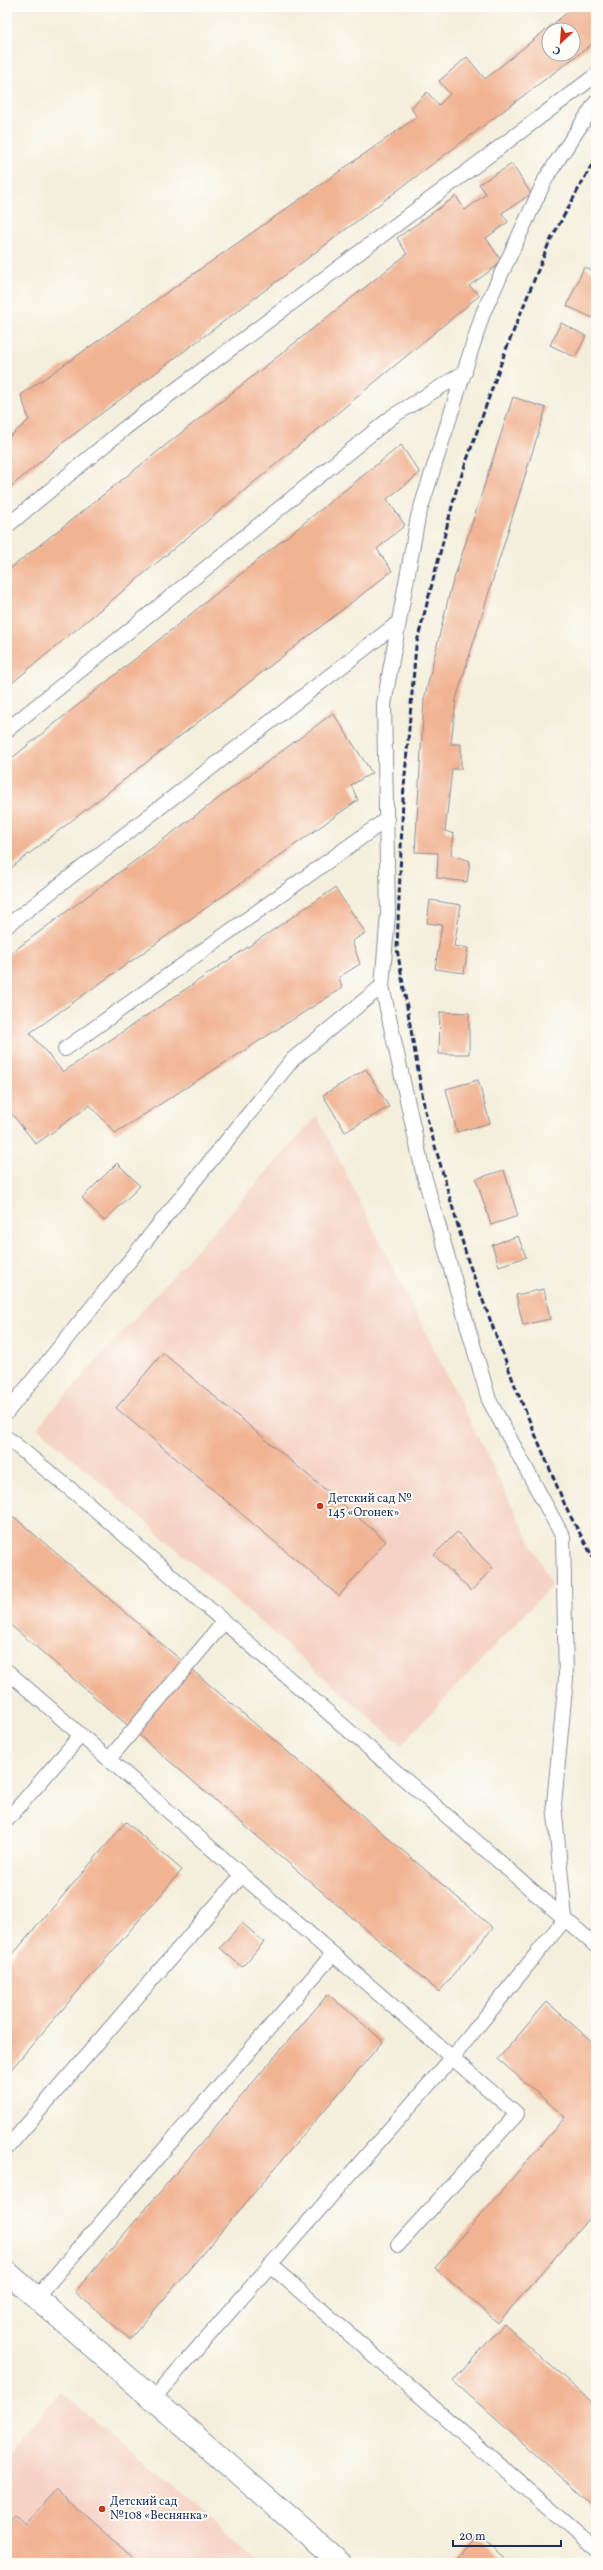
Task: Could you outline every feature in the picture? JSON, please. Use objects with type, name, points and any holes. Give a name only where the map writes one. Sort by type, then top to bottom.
[{"type":"street","points":[[7,2272],[341,2563]]},
{"type":"lane","points":[[7,526],[125,428],[596,75]]},
{"type":"lane","points":[[153,2399],[452,2058],[565,1919],[554,1804],[566,1678],[563,1537],[489,1400],[423,1172],[382,986],[388,914],[384,704],[418,517],[483,313],[546,178],[596,102]]},
{"type":"lane","points":[[7,730],[393,416],[465,372]]},
{"type":"lane","points":[[7,926],[399,622]]},
{"type":"lane","points":[[65,1049],[387,819]]},
{"type":"lane","points":[[7,1412],[293,1059],[382,986]]},
{"type":"lane","points":[[7,1438],[90,1505],[596,1946]]},
{"type":"lane","points":[[109,1758],[224,1622]]},
{"type":"lane","points":[[7,1671],[109,1758],[517,2114],[398,2245]]},
{"type":"lane","points":[[7,1820],[81,1735]]},
{"type":"lane","points":[[7,2148],[242,1875]]},
{"type":"lane","points":[[36,2298],[333,1954]]},
{"type":"lane","points":[[270,2265],[596,2549]]},
{"type":"shaded area","name":"Детский сад № 145 «Огонек»","points":[[317,1116],[552,1585],[401,1745],[37,1427]]},
{"type":"shaded area","name":"Детский сад №108 «Веснянка»","points":[[61,2392],[259,2563],[7,2563],[7,2455]]},
{"type":"building","points":[[574,7],[596,7],[596,41],[581,52],[581,22],[555,22]]},
{"type":"building","points":[[541,34],[541,62],[568,62],[61,444],[7,490],[7,439],[29,420],[21,395],[417,117],[411,108],[427,92],[439,105],[450,94],[439,81],[467,57],[485,79]]},
{"type":"building","points":[[512,164],[531,194],[502,213],[508,222],[486,238],[502,262],[469,286],[480,295],[7,687],[7,571],[407,254],[397,238],[456,196],[465,210],[486,194],[479,184]]},
{"type":"building","points":[[584,267],[596,273],[596,312],[593,318],[567,306]]},
{"type":"building","points":[[561,323],[586,336],[575,357],[550,345]]},
{"type":"building","points":[[513,397],[546,408],[456,699],[451,744],[461,744],[461,769],[452,769],[445,831],[454,834],[451,855],[470,861],[467,882],[437,878],[438,853],[415,852],[424,700],[450,591]]},
{"type":"building","points":[[401,445],[420,473],[387,499],[405,525],[377,549],[392,571],[7,871],[7,762]]},
{"type":"building","points":[[333,713],[372,773],[351,785],[358,800],[30,1033],[63,1072],[335,888],[366,933],[352,941],[360,964],[339,977],[342,988],[115,1133],[90,1105],[36,1144],[7,1108],[7,956]]},
{"type":"building","points":[[430,900],[461,905],[454,946],[468,948],[464,973],[435,969],[442,925],[427,923]]},
{"type":"building","points":[[440,1012],[469,1013],[469,1054],[439,1054]]},
{"type":"building","points":[[366,1069],[389,1107],[345,1132],[323,1095]]},
{"type":"building","points":[[478,1080],[490,1123],[457,1132],[446,1089]]},
{"type":"building","points":[[117,1163],[140,1186],[104,1221],[82,1198]]},
{"type":"building","points":[[504,1170],[518,1216],[491,1225],[476,1179]]},
{"type":"building","points":[[518,1236],[526,1257],[499,1266],[492,1245]]},
{"type":"building","points":[[544,1289],[550,1319],[523,1325],[516,1295]]},
{"type":"building","points":[[163,1353],[386,1541],[339,1596],[116,1408]]},
{"type":"building","points":[[14,1517],[493,1928],[439,1992],[7,1622],[7,1525]]},
{"type":"building","points":[[457,1532],[493,1568],[471,1591],[434,1555]]},
{"type":"building","points":[[126,1822],[182,1870],[7,2074],[7,1961]]},
{"type":"building","points":[[242,1923],[264,1942],[242,1967],[220,1948]]},
{"type":"building","points":[[328,1994],[383,2041],[130,2339],[75,2292]]},
{"type":"building","points":[[547,2002],[596,2045],[596,2210],[498,2323],[435,2268],[565,2117],[498,2059]]},
{"type":"building","points":[[504,2324],[596,2406],[596,2508],[453,2381]]},
{"type":"building","points":[[56,2489],[140,2563],[27,2563],[23,2559],[19,2563],[7,2563],[7,2525],[15,2516],[25,2525]]},
{"type":"building","points":[[477,2535],[509,2563],[453,2563]]},
{"type":"railway","points":[[596,157],[549,243],[505,352],[456,491],[416,646],[403,799],[397,949],[425,1111],[468,1261],[517,1391],[567,1510],[596,1563]]},
{"type":"place","name":"Детский сад № 145 «Огонек»","points":[[320,1506]]},
{"type":"place","name":"Детский сад №108 «Веснянка»","points":[[102,2509]]}]
